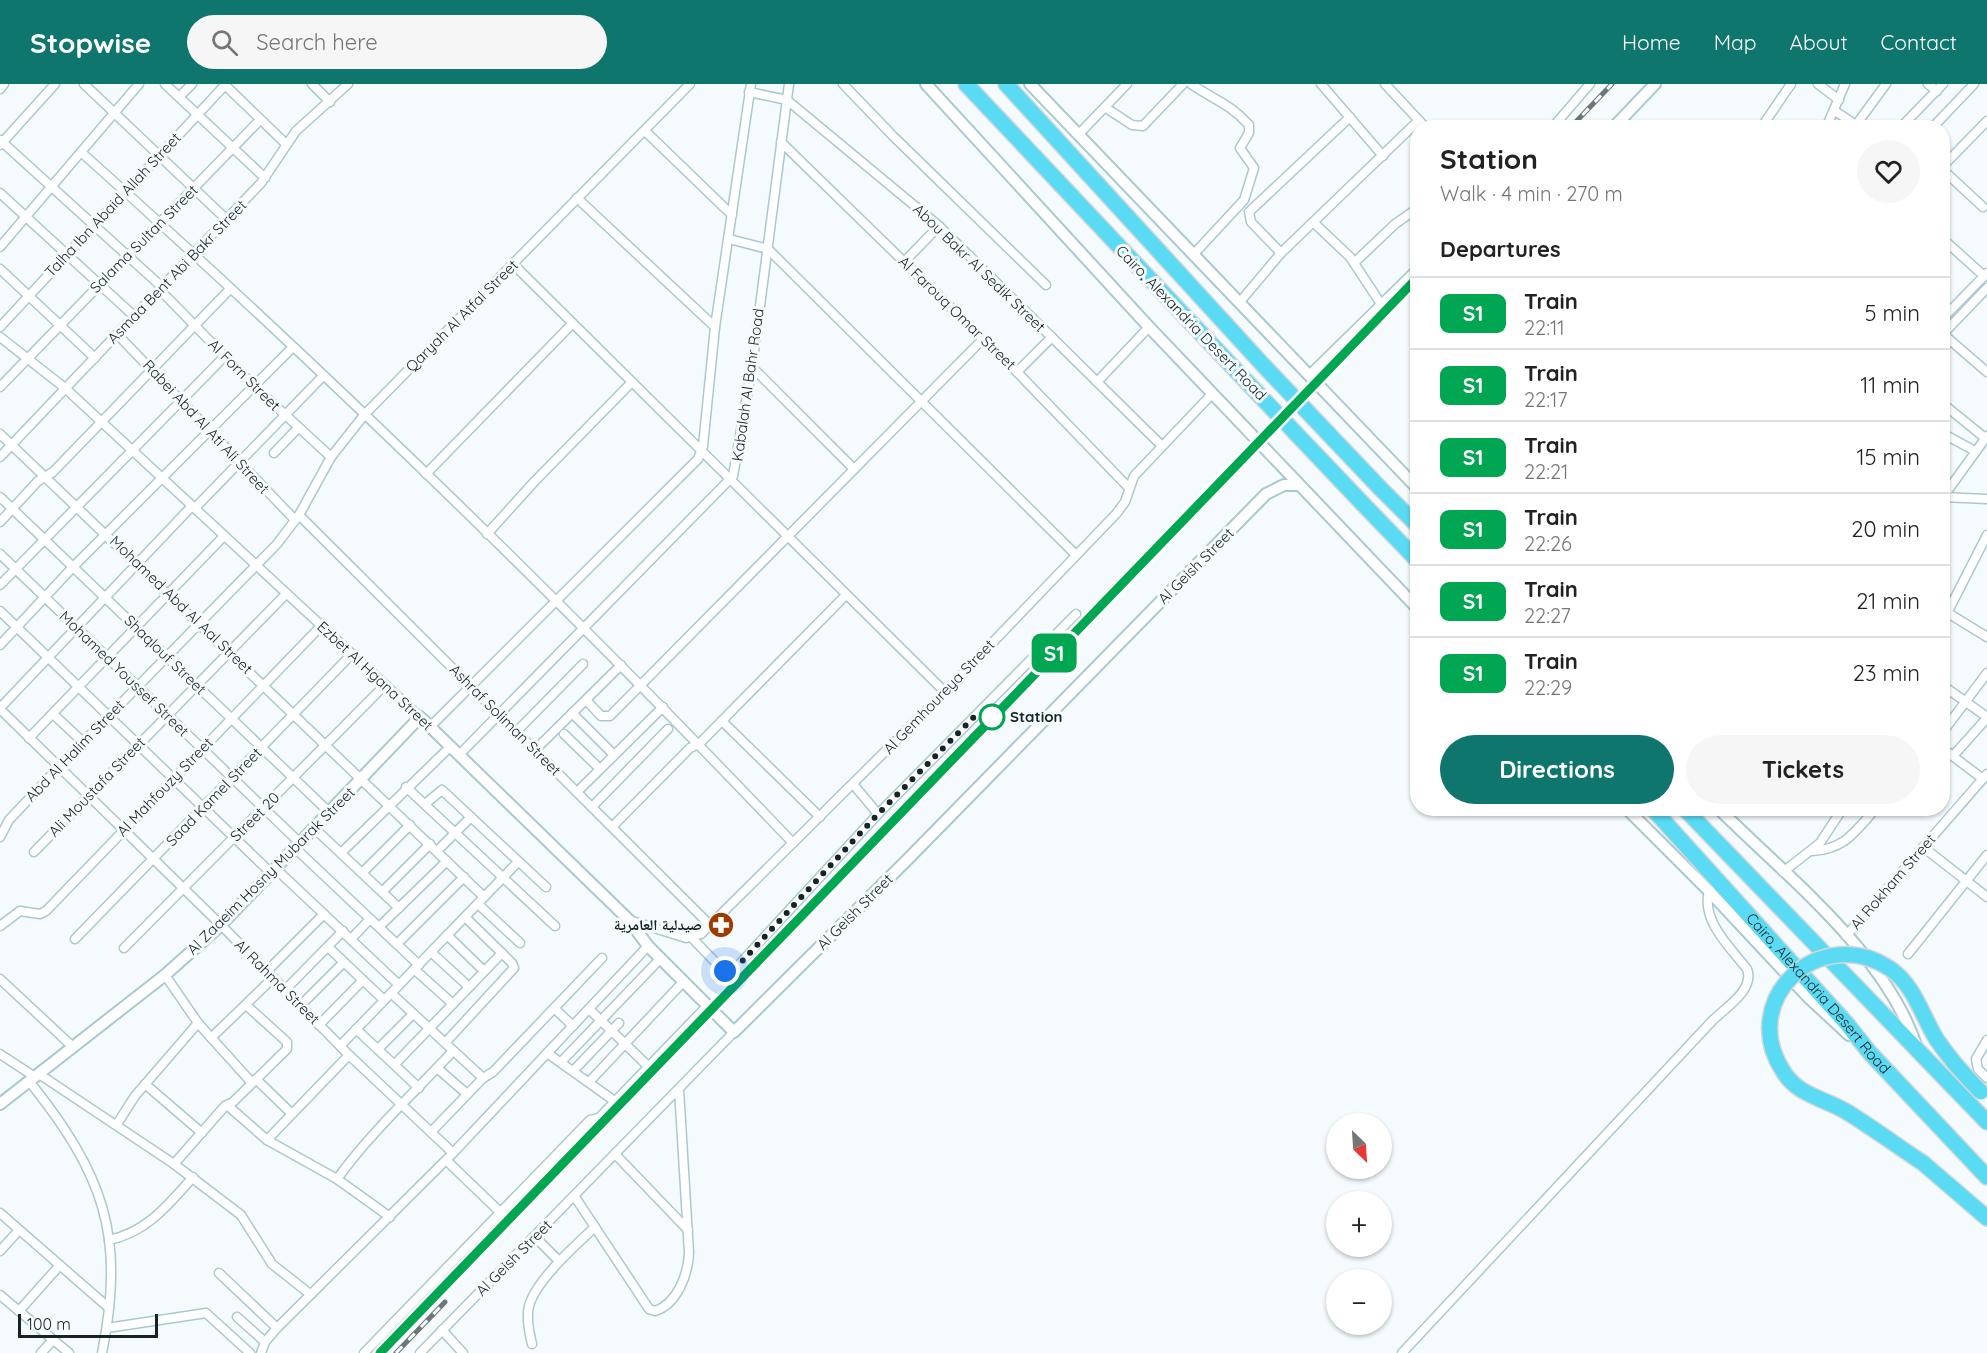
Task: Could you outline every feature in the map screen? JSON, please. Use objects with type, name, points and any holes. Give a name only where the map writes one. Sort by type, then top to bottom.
[{"type":"highway","name":"Cairo, Alexandria Desert Road","points":[[966,84],[1410,553]]},
{"type":"highway","name":"Cairo, Alexandria Desert Road","points":[[1006,84],[1264,366],[1410,518]]},
{"type":"highway","name":"Cairo, Alexandria Desert Road","points":[[1659,816],[1847,1024],[1870,1053],[1987,1177]]},
{"type":"highway","name":"Cairo, Alexandria Desert Road","points":[[1692,816],[1987,1122]]},
{"type":"highway","points":[[1985,1090],[1946,1053],[1907,985],[1888,967],[1864,957],[1838,955],[1812,962],[1790,978],[1775,1001],[1770,1028],[1774,1054],[1787,1078],[1805,1094],[1847,1112],[1923,1163],[1987,1218]]},
{"type":"street","points":[[0,89],[4,84]]},
{"type":"street","points":[[1,142],[55,84]]},
{"type":"street","points":[[0,247],[139,84]]},
{"type":"street","points":[[166,84],[266,178]]},
{"type":"street","points":[[179,97],[192,84]]},
{"type":"street","points":[[312,84],[330,102]]},
{"type":"street","name":"Asmaa Bent Abi Bakr Street","points":[[0,457],[266,178],[285,143],[348,84]]},
{"type":"street","name":"Qaryah Al Atfal Street","points":[[255,566],[278,544],[297,518],[331,457],[365,414],[690,84]]},
{"type":"street","name":"Kabalah Al Bahr Road","points":[[459,755],[729,482],[737,463],[752,367],[789,84]]},
{"type":"street","points":[[843,84],[900,144],[1046,285]]},
{"type":"street","points":[[926,84],[1149,327],[1297,485],[1410,601]]},
{"type":"street","points":[[1030,84],[1410,481]]},
{"type":"street","points":[[1078,135],[1127,84]]},
{"type":"street","points":[[1106,108],[1132,125],[1143,126],[1183,84]]},
{"type":"street","points":[[1191,84],[1208,97],[1229,105],[1249,125],[1249,133],[1240,148],[1254,168],[1244,200],[1193,255]]},
{"type":"street","points":[[1321,84],[1383,156]]},
{"type":"street","points":[[1385,84],[1417,120]]},
{"type":"street","points":[[1559,120],[1590,84]]},
{"type":"street","points":[[1621,120],[1655,84]]},
{"type":"street","points":[[1766,120],[1791,84]]},
{"type":"street","points":[[1818,84],[1839,100]]},
{"type":"street","points":[[1830,120],[1845,84]]},
{"type":"street","points":[[1862,120],[1886,84]]},
{"type":"street","points":[[1928,84],[1940,87]]},
{"type":"street","points":[[1940,120],[1974,84]]},
{"type":"street","points":[[225,85],[285,143]]},
{"type":"street","name":"Talha Ibn Abaid Allah Street","points":[[0,327],[225,85]]},
{"type":"street","points":[[90,86],[113,113],[226,219]]},
{"type":"street","points":[[1908,120],[1940,87]]},
{"type":"street","points":[[430,727],[695,464],[701,453],[716,327],[750,88],[787,100]]},
{"type":"street","name":"Abou Bakr Al Sedik Street","points":[[787,100],[939,226],[1162,446]]},
{"type":"street","points":[[1835,111],[1849,120]]},
{"type":"street","points":[[1281,253],[1251,222],[1249,212],[1350,117]]},
{"type":"street","name":"Salama Sultan Street","points":[[0,387],[260,120]]},
{"type":"street","points":[[1950,160],[1987,121]]},
{"type":"street","points":[[1239,303],[1281,253],[1410,129]]},
{"type":"street","points":[[645,131],[732,215]]},
{"type":"street","name":"Al Forn Street","points":[[1,142],[128,255],[254,386],[331,457]]},
{"type":"street","name":"Al Farouq Omar Street","points":[[781,142],[1017,372],[1129,488]]},
{"type":"street","points":[[81,152],[365,414],[663,706],[794,843]]},
{"type":"street","points":[[1950,176],[1983,207]]},
{"type":"street","points":[[0,193],[134,316]]},
{"type":"street","points":[[578,198],[716,327]]},
{"type":"street","points":[[1354,263],[1395,224],[1410,214]]},
{"type":"street","points":[[1313,222],[1354,263],[1381,304]]},
{"type":"street","points":[[904,262],[939,226]]},
{"type":"street","points":[[729,239],[768,249],[923,400],[1075,554]]},
{"type":"street","points":[[1950,246],[1986,274],[1950,311]]},
{"type":"street","points":[[513,264],[729,482],[945,692]]},
{"type":"street","points":[[0,269],[95,358]]},
{"type":"street","points":[[1309,375],[1410,276]]},
{"type":"street","points":[[1950,328],[1987,288]]},
{"type":"street","points":[[0,522],[38,481],[46,477],[102,423],[230,289]]},
{"type":"street","points":[[426,474],[572,324]]},
{"type":"street","points":[[1097,382],[1149,327]]},
{"type":"street","name":"Rabei Abd Al Ati Ali Street","points":[[117,334],[240,463],[297,518]]},
{"type":"street","name":"Ezbet Al Hgana Street","points":[[0,337],[65,388],[451,746],[629,920],[648,946],[734,1032]]},
{"type":"street","points":[[1017,372],[1052,337]]},
{"type":"street","points":[[586,700],[602,716],[607,717],[641,686],[983,339]]},
{"type":"street","points":[[1950,341],[1987,372]]},
{"type":"street","points":[[0,645],[106,533],[211,431],[292,347]]},
{"type":"street","points":[[0,585],[225,357]]},
{"type":"street","points":[[752,367],[854,470]]},
{"type":"street","points":[[0,709],[138,563],[240,463],[323,376]]},
{"type":"street","points":[[486,534],[631,383]]},
{"type":"street","name":"Al Gemhoureya Street","points":[[692,938],[711,926],[945,692],[1075,554],[1121,509],[1134,476],[1212,394]]},
{"type":"street","points":[[1950,409],[1986,437],[1950,487]]},
{"type":"street","points":[[274,453],[298,428]]},
{"type":"street","name":"Mohamed Abd Al Aal Street","points":[[0,434],[138,563],[464,877],[481,900],[520,943]]},
{"type":"street","points":[[1950,438],[1975,452]]},
{"type":"street","name":"Al Geish Street","points":[[420,1353],[1266,494],[1284,485],[1297,485]]},
{"type":"street","name":"Shaqlouf Street","points":[[0,497],[329,812]]},
{"type":"street","points":[[1950,497],[1987,499]]},
{"type":"street","name":"Ashraf Soliman Street","points":[[297,518],[535,750],[711,926]]},
{"type":"street","points":[[1950,609],[1987,535]]},
{"type":"street","points":[[30,738],[224,536]]},
{"type":"street","name":"Mohamed Youssef Street","points":[[0,554],[264,808],[297,845],[397,944],[416,967],[453,1004]]},
{"type":"street","name":"Abd Al Halim Street","points":[[0,837],[9,820],[255,566]]},
{"type":"street","name":"Ali Moustafa Street","points":[[34,852],[286,594]]},
{"type":"street","points":[[612,827],[690,748],[699,744],[845,596]]},
{"type":"street","points":[[0,611],[234,838],[324,914],[399,985]]},
{"type":"street","points":[[629,920],[692,938],[721,969],[729,971],[735,969],[878,814],[1076,614]]},
{"type":"street","points":[[1950,614],[1987,638]]},
{"type":"street","name":"Al Mahfouzy Street","points":[[0,926],[20,911],[44,912],[321,626]]},
{"type":"street","name":"Saad Kamel Street","points":[[75,939],[352,654]]},
{"type":"street","points":[[516,732],[583,664]]},
{"type":"street","points":[[535,750],[621,665]]},
{"type":"street","points":[[1950,723],[1987,673]]},
{"type":"street","name":"Street 20","points":[[124,948],[385,685]]},
{"type":"street","points":[[1950,691],[1986,714],[1953,756]]},
{"type":"street","points":[[577,792],[663,706]]},
{"type":"street","name":"Al Rahma Street","points":[[0,709],[221,925],[349,1055],[453,1153]]},
{"type":"street","points":[[573,713],[614,755]]},
{"type":"street","points":[[52,714],[83,742]]},
{"type":"street","name":"Al Zaaeim Hosny Mubarak Street","points":[[0,1104],[165,975],[221,925],[420,717]]},
{"type":"street","points":[[722,721],[820,817]]},
{"type":"street","points":[[592,807],[668,729]]},
{"type":"street","points":[[564,734],[600,769]]},
{"type":"street","points":[[341,853],[388,804],[451,746]]},
{"type":"street","points":[[1950,754],[1985,776]]},
{"type":"street","name":"Al Rokham Street","points":[[1846,936],[1985,776]]},
{"type":"street","points":[[853,784],[878,814]]},
{"type":"street","points":[[406,787],[555,926]]},
{"type":"street","points":[[424,804],[442,790],[546,887]]},
{"type":"street","points":[[1634,816],[1709,891],[1808,997],[1870,1053]]},
{"type":"street","points":[[1726,816],[1846,936],[1875,970],[1911,1027],[1918,1052]]},
{"type":"street","points":[[1783,872],[1812,851],[1828,834],[1838,816]]},
{"type":"street","points":[[1812,851],[1827,850],[1842,844],[1868,816]]},
{"type":"street","points":[[437,851],[471,817]]},
{"type":"street","points":[[362,873],[410,825]]},
{"type":"street","points":[[314,828],[399,908]]},
{"type":"street","points":[[382,892],[430,844]]},
{"type":"street","points":[[1923,847],[1987,897]]},
{"type":"street","points":[[1908,954],[1987,855]]},
{"type":"street","points":[[379,927],[447,861]]},
{"type":"street","points":[[340,1046],[518,862]]},
{"type":"street","points":[[397,944],[464,877]]},
{"type":"street","points":[[1402,1353],[1747,986],[1749,977],[1747,969],[1709,917],[1709,891]]},
{"type":"street","points":[[211,1038],[246,1005],[324,914]]},
{"type":"street","points":[[445,1043],[513,969],[513,964],[465,917]]},
{"type":"street","points":[[351,939],[370,919]]},
{"type":"street","points":[[285,990],[343,932]]},
{"type":"street","points":[[447,935],[484,971]]},
{"type":"street","points":[[261,1353],[265,1342],[310,1294],[453,1153],[648,946]]},
{"type":"street","points":[[328,947],[363,980],[413,1014],[483,1078]]},
{"type":"street","points":[[431,952],[469,987]]},
{"type":"street","points":[[395,1065],[502,953]]},
{"type":"street","points":[[431,1132],[483,1078],[493,1072],[602,957]]},
{"type":"street","points":[[561,1062],[661,958]]},
{"type":"street","points":[[300,1006],[344,962]]},
{"type":"street","points":[[165,975],[211,1038],[254,1081],[292,1114]]},
{"type":"street","points":[[0,979],[73,1047]]},
{"type":"street","points":[[319,1025],[363,980]]},
{"type":"street","points":[[590,1081],[684,981]]},
{"type":"street","points":[[174,1164],[227,1105],[254,1081],[288,1045],[246,1005]]},
{"type":"street","points":[[364,1353],[590,1120],[599,1118],[616,1102],[708,1005]]},
{"type":"street","points":[[554,1008],[573,1026]]},
{"type":"street","points":[[589,1009],[650,1068]]},
{"type":"street","points":[[378,1049],[413,1014]]},
{"type":"street","points":[[117,1124],[145,1084],[198,1023]]},
{"type":"street","points":[[574,1070],[619,1023]]},
{"type":"street","points":[[357,1029],[419,1088]]},
{"type":"street","points":[[1985,1090],[1976,1059],[1987,1040]]},
{"type":"street","points":[[337,1179],[371,1135],[403,1106],[453,1050]]},
{"type":"street","points":[[547,1053],[590,1081],[616,1102]]},
{"type":"street","points":[[0,1054],[34,1077],[117,1124],[193,1177],[241,1215],[268,1260],[310,1294]]},
{"type":"street","points":[[267,1140],[349,1055]]},
{"type":"street","points":[[437,1068],[467,1094]]},
{"type":"street","points":[[34,1077],[84,1159],[100,1197],[109,1240],[111,1280],[107,1328],[102,1353]]},
{"type":"street","points":[[145,1084],[202,1133]]},
{"type":"street","points":[[575,1197],[647,1306],[655,1311],[668,1304],[686,1272],[688,1230],[679,1089]]},
{"type":"street","points":[[227,1105],[267,1140],[337,1179],[390,1217]]},
{"type":"street","points":[[615,1154],[688,1230]]},
{"type":"street","points":[[446,1160],[500,1212]]},
{"type":"street","points":[[109,1240],[123,1237],[149,1223],[193,1177]]},
{"type":"street","points":[[0,1213],[109,1308]]},
{"type":"street","points":[[532,1344],[528,1324],[529,1307],[559,1261],[595,1227]]},
{"type":"street","points":[[0,1251],[19,1230]]},
{"type":"street","points":[[535,1237],[559,1261]]},
{"type":"street","points":[[19,1311],[60,1265]]},
{"type":"street","points":[[219,1273],[278,1328]]},
{"type":"street","points":[[0,1295],[69,1353]]},
{"type":"street","points":[[107,1328],[206,1313],[250,1353]]},
{"type":"street","points":[[237,1317],[265,1342]]},
{"type":"street","points":[[442,1330],[463,1353]]},
{"type":"street","points":[[41,1353],[53,1340]]},
{"type":"railway","points":[[1578,120],[1612,84]]},
{"type":"railway","points":[[380,1353],[1410,285]]},
{"type":"railway","points":[[396,1353],[445,1302]]},
{"type":"train","name":"S1","points":[[380,1353],[1410,285]]},
{"type":"place","name":"Station","points":[[992,717]]},
{"type":"place","name":"صيدلية العامرية","points":[[721,925]]},
{"type":"route","points":[[725,971],[735,969],[878,814],[977,714],[992,717]]}]
